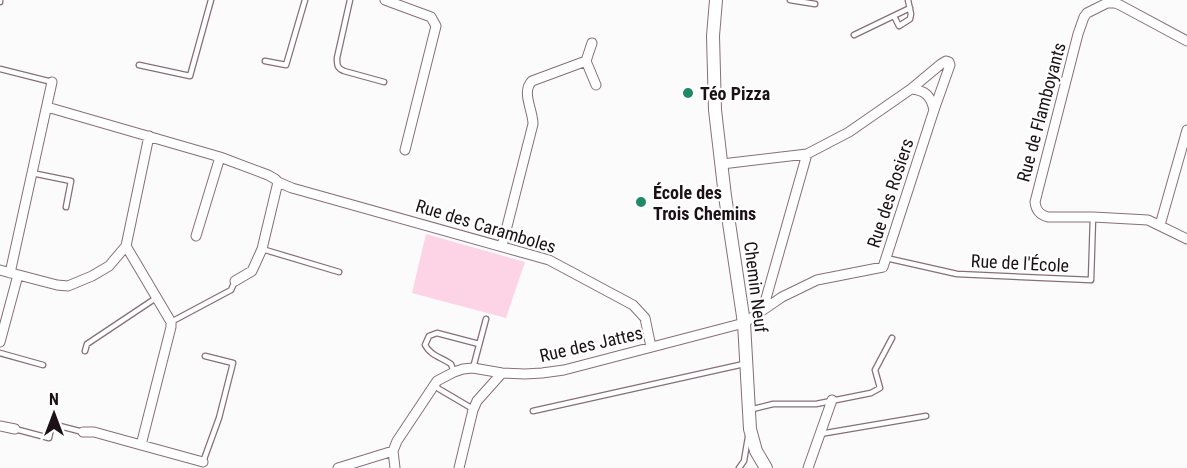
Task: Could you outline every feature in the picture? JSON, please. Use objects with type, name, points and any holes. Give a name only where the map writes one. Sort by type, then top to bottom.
[{"type":"street","points":[[385,0],[431,17],[436,26],[405,150]]},
{"type":"street","name":"Chemin Neuf","points":[[716,0],[713,36],[715,110],[744,322],[750,429],[756,452],[766,468]]},
{"type":"street","name":"Rue de Flamboyants","points":[[1187,41],[1114,3],[1107,3],[1087,13],[1084,17],[1035,202],[1036,209],[1042,216],[1148,220],[1187,239]]},
{"type":"street","points":[[592,43],[586,61],[596,85]]},
{"type":"street","points":[[502,246],[533,124],[528,86],[532,81],[586,61]]},
{"type":"street","name":"Rue des Rosiers","points":[[722,164],[807,154],[849,132],[911,89],[940,63],[950,62],[883,267],[817,280],[782,297],[744,322]]},
{"type":"street","points":[[0,342],[9,273],[52,82]]},
{"type":"street","points":[[911,89],[918,89],[926,93],[931,99],[934,110]]},
{"type":"street","name":"Rue des Caramboles","points":[[47,107],[220,157],[304,191],[549,260],[633,305],[645,318],[651,347]]},
{"type":"street","points":[[1160,225],[1187,130]]},
{"type":"street","points":[[9,273],[68,286],[109,266],[126,246],[149,136]]},
{"type":"street","points":[[763,309],[807,154]]},
{"type":"street","points":[[196,236],[220,157]]},
{"type":"street","points":[[235,281],[252,271],[262,249],[278,182]]},
{"type":"street","points":[[126,246],[171,322],[141,445]]},
{"type":"street","name":"Rue des Jattes","points":[[393,451],[397,441],[437,381],[454,372],[473,368],[502,373],[555,372],[744,322]]},
{"type":"street","points":[[459,468],[477,400],[502,373]]},
{"type":"street","points":[[808,468],[832,400]]},
{"type":"street","points":[[0,426],[15,429]]},
{"type":"street","points":[[83,432],[94,432],[203,462]]},
{"type":"street","points":[[338,468],[393,451],[395,468]]},
{"type":"lane","points":[[139,65],[190,76],[210,0]]},
{"type":"lane","points":[[265,61],[286,65],[305,0]]},
{"type":"lane","points":[[351,0],[337,58],[339,69],[384,82]]},
{"type":"lane","points":[[790,0],[815,4]]},
{"type":"lane","points":[[894,16],[899,26],[910,19],[908,0]]},
{"type":"lane","points":[[854,35],[910,8]]},
{"type":"lane","points":[[0,69],[52,82]]},
{"type":"lane","points":[[32,173],[71,181],[66,207]]},
{"type":"lane","name":"Rue de l'École","points":[[886,258],[957,274],[1091,280],[1093,217]]},
{"type":"lane","points":[[262,249],[339,272]]},
{"type":"lane","points":[[171,322],[231,290],[235,281]]},
{"type":"lane","points":[[85,351],[87,344],[156,298]]},
{"type":"lane","points":[[473,368],[486,318]]},
{"type":"lane","points":[[454,372],[451,364],[429,351],[425,345],[429,336],[437,333],[479,344]]},
{"type":"lane","points":[[749,410],[773,404],[816,404],[871,393],[880,388],[875,370],[892,338]]},
{"type":"lane","points":[[0,353],[43,364]]},
{"type":"lane","points":[[203,462],[219,418],[233,363],[205,356]]},
{"type":"lane","points":[[533,411],[747,363]]},
{"type":"lane","points":[[434,386],[473,410]]},
{"type":"lane","points":[[820,434],[927,416]]},
{"type":"lane","points":[[15,429],[49,438],[52,424],[83,432]]},
{"type":"lane","points":[[739,468],[744,461],[750,429]]},
{"type":"shaded area","points":[[426,234],[525,262],[506,318],[412,293]]},
{"type":"place","name":"Téo Pizza","points":[[688,93]]},
{"type":"place","name":"École des Trois Chemins","points":[[641,202]]}]
